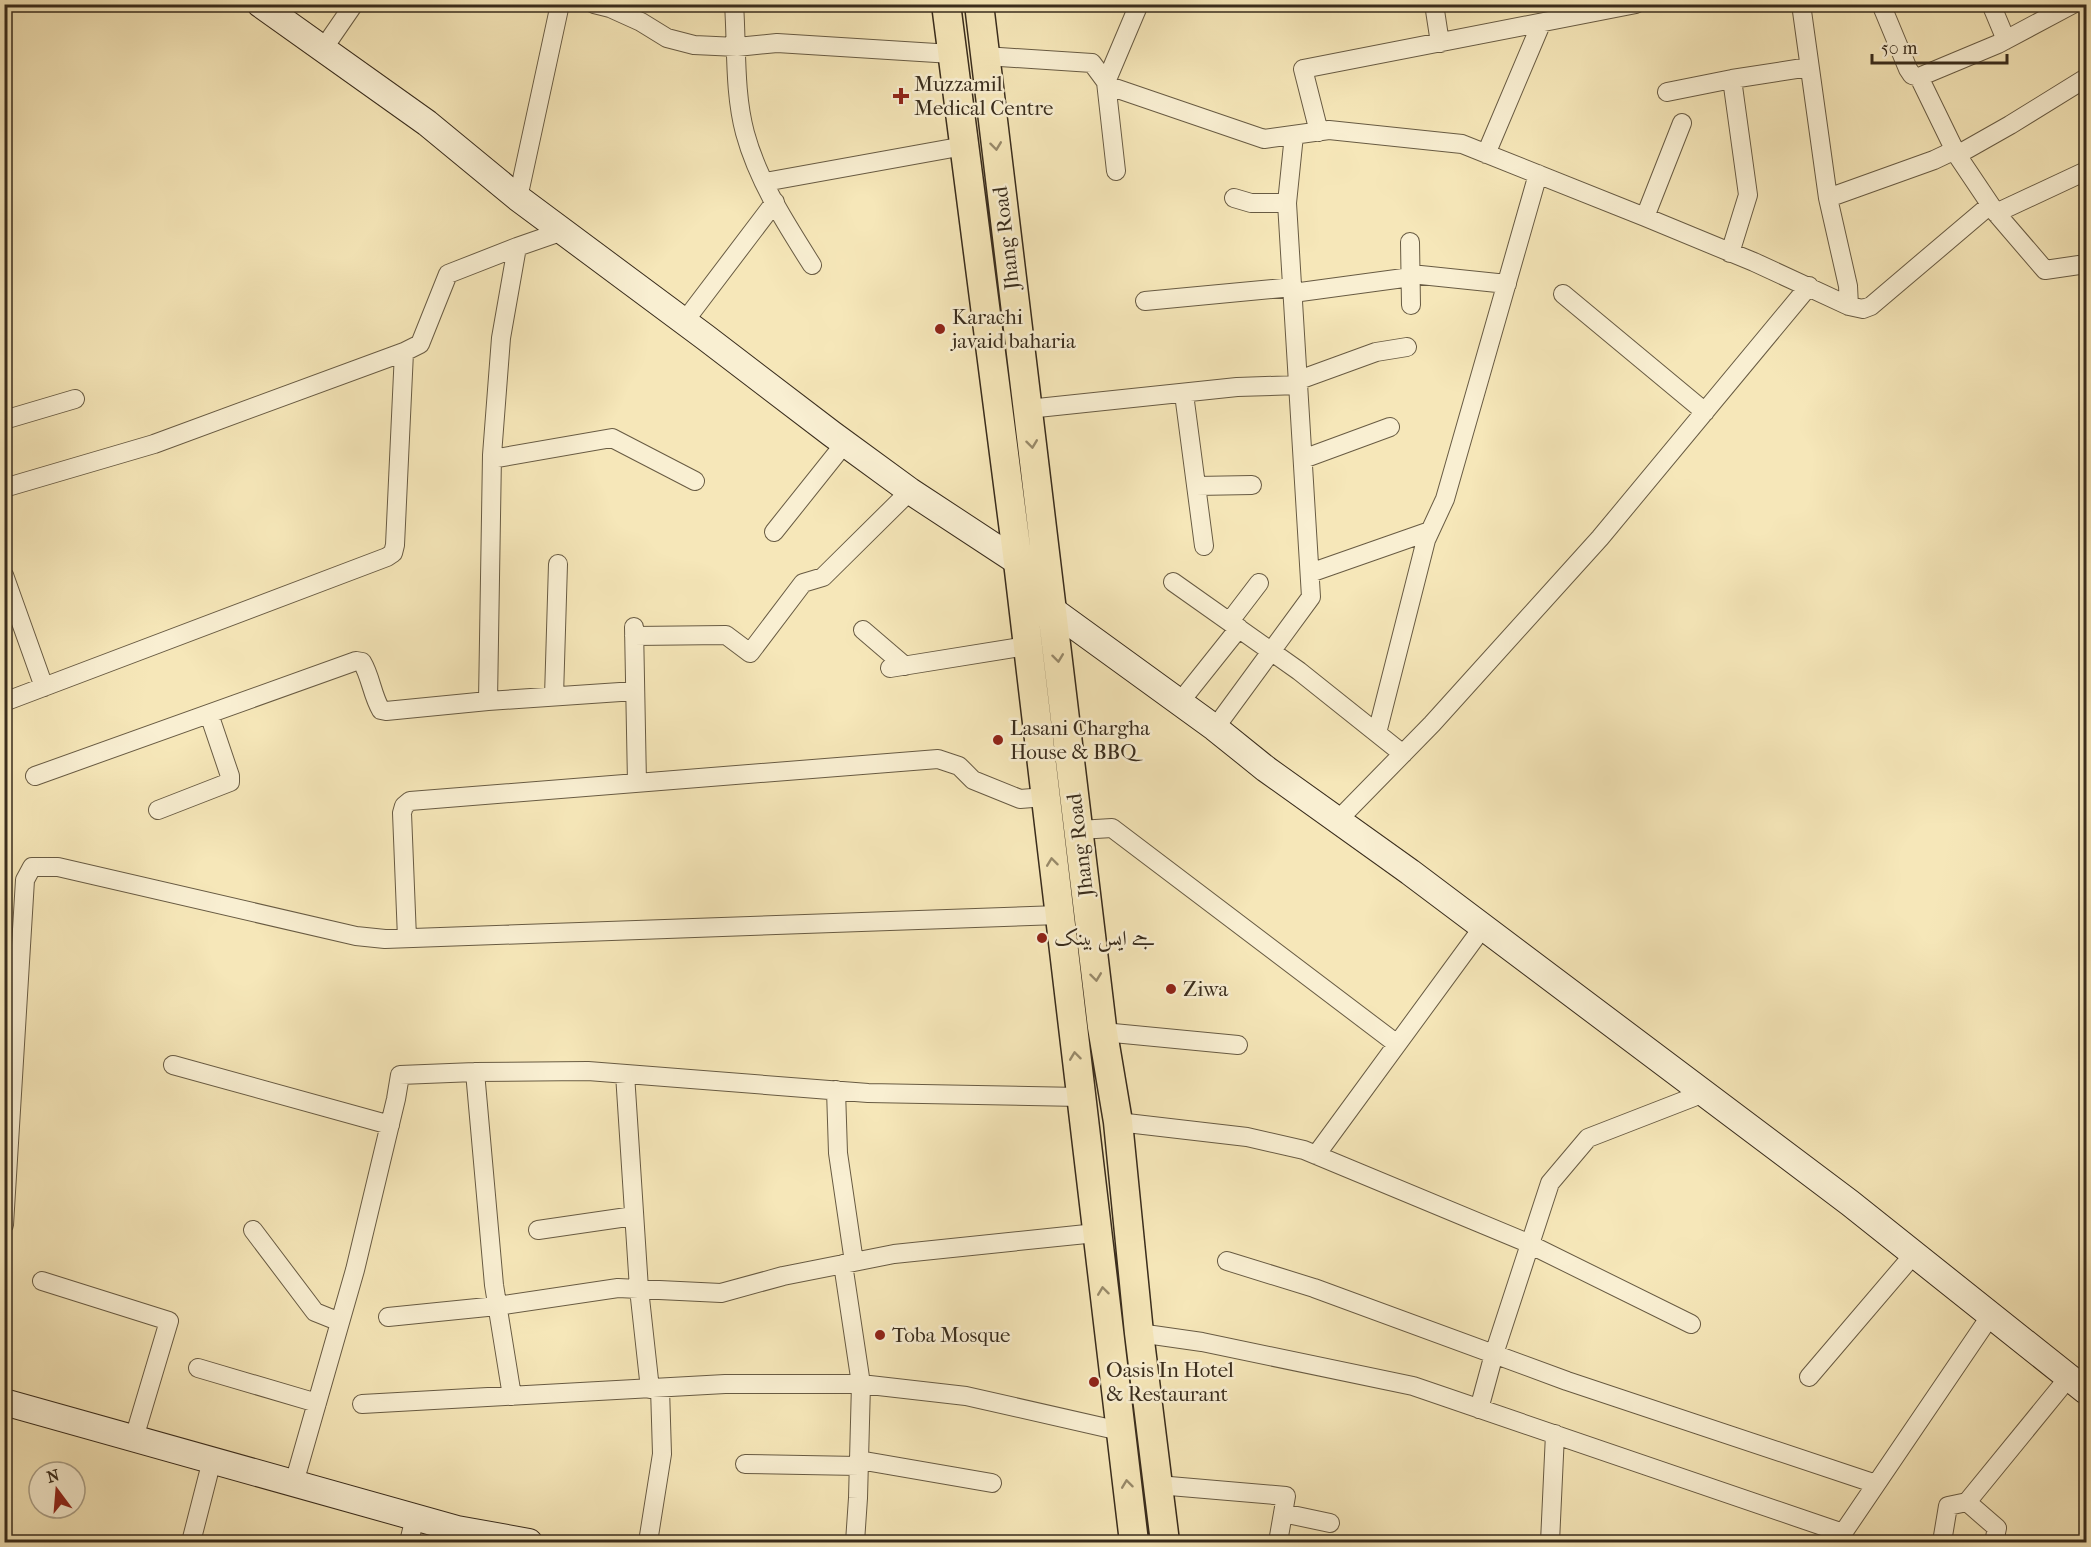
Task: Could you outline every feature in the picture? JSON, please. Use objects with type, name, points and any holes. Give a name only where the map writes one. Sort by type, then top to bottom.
[{"type":"main road","name":"Jhang Road","points":[[946,4],[1019,575],[1134,1542]]},
{"type":"main road","name":"Jhang Road","points":[[979,4],[1103,1032],[1118,1122],[1139,1333],[1165,1542]]},
{"type":"street","points":[[260,4],[428,123],[518,198],[910,491],[1019,575],[1052,609],[1483,927],[1851,1203],[2078,1384],[1967,1502],[1948,1506],[1942,1542]]},
{"type":"street","points":[[323,49],[354,4]]},
{"type":"street","points":[[518,198],[560,4]]},
{"type":"street","points":[[594,4],[631,17],[667,38],[694,45],[737,47],[777,43],[952,54]]},
{"type":"street","points":[[734,4],[739,94],[745,132],[775,202],[812,265]]},
{"type":"street","points":[[1116,171],[1106,82],[1139,4]]},
{"type":"street","points":[[1434,4],[1440,43]]},
{"type":"street","points":[[1318,132],[1303,69],[1636,4]]},
{"type":"street","points":[[1801,4],[1828,198],[1848,286],[1849,306]]},
{"type":"street","points":[[1881,4],[1908,69],[1912,75],[1919,77],[2006,40],[2073,4]]},
{"type":"street","points":[[1991,4],[2006,40]]},
{"type":"street","points":[[1486,154],[1541,24]]},
{"type":"street","points":[[985,56],[1092,63],[1109,86],[1264,139],[1329,130],[1462,144],[1730,252],[1849,306],[1863,309],[1870,306],[1993,209],[2086,171]]},
{"type":"street","points":[[1667,92],[1809,67]]},
{"type":"street","points":[[1919,77],[1956,153],[1993,209],[2045,270],[2086,264]]},
{"type":"street","points":[[1828,198],[1956,153],[2010,125],[2086,78]]},
{"type":"street","points":[[1730,252],[1748,195],[1732,79]]},
{"type":"street","points":[[1645,217],[1682,123]]},
{"type":"street","points":[[1215,728],[1311,597],[1287,203],[1294,135]]},
{"type":"street","points":[[765,182],[964,146]]},
{"type":"street","points":[[1377,734],[1423,551],[1445,500],[1538,174]]},
{"type":"street","points":[[1234,198],[1251,203],[1287,203]]},
{"type":"street","points":[[684,322],[775,202]]},
{"type":"street","points":[[4,488],[154,444],[420,344],[448,274],[563,231]]},
{"type":"street","points":[[1410,242],[1411,305]]},
{"type":"street","points":[[488,701],[492,459],[501,338],[517,247]]},
{"type":"street","points":[[1145,301],[1293,290],[1411,275],[1507,284]]},
{"type":"street","points":[[1338,820],[1432,724],[1600,538],[1809,286]]},
{"type":"street","points":[[1563,294],[1705,412]]},
{"type":"street","points":[[1028,409],[1237,387],[1299,383],[1376,352],[1407,347]]},
{"type":"street","points":[[4,702],[393,553],[404,351]]},
{"type":"street","points":[[1184,394],[1204,546]]},
{"type":"street","points":[[4,420],[75,399]]},
{"type":"street","points":[[1304,459],[1390,427]]},
{"type":"street","points":[[492,459],[612,438],[695,481]]},
{"type":"street","points":[[774,532],[845,443]]},
{"type":"street","points":[[1196,486],[1252,485]]},
{"type":"street","points":[[637,783],[634,632],[726,635],[750,654],[803,583],[823,577],[910,491]]},
{"type":"street","points":[[1310,573],[1430,531]]},
{"type":"street","points":[[554,696],[558,564]]},
{"type":"street","points":[[4,575],[44,687]]},
{"type":"street","points":[[1173,582],[1271,651],[1403,754]]},
{"type":"street","points":[[1180,702],[1234,625],[1259,583]]},
{"type":"street","points":[[863,630],[898,667],[1027,646]]},
{"type":"street","points":[[35,776],[356,661],[362,662],[366,669],[381,710],[635,691]]},
{"type":"street","points":[[158,810],[230,782],[209,714]]},
{"type":"street","points":[[407,938],[402,813],[404,806],[410,801],[938,759],[959,766],[973,780],[1020,799],[1045,797]]},
{"type":"street","points":[[1078,830],[1112,828],[1396,1044]]},
{"type":"street","points":[[4,1225],[25,880],[32,867],[58,867],[357,936],[385,939],[1059,915]]},
{"type":"street","points":[[1316,1155],[1483,927]]},
{"type":"street","points":[[1103,1032],[1238,1045]]},
{"type":"street","points":[[173,1065],[390,1125]]},
{"type":"street","points":[[294,1483],[355,1270],[400,1075],[475,1071],[588,1071],[868,1093],[1080,1097]]},
{"type":"street","points":[[475,1071],[497,1306],[512,1396]]},
{"type":"street","points":[[625,1074],[639,1289],[655,1388],[662,1454],[648,1542]]},
{"type":"street","points":[[836,1090],[838,1153],[861,1384],[855,1542]]},
{"type":"street","points":[[1479,1408],[1494,1354],[1550,1183],[1588,1138],[1704,1093]]},
{"type":"street","points":[[1118,1122],[1247,1137],[1304,1150],[1531,1244],[1691,1324]]},
{"type":"street","points":[[538,1230],[634,1216]]},
{"type":"street","points":[[253,1230],[315,1312],[340,1322]]},
{"type":"street","points":[[388,1317],[497,1306],[618,1288],[721,1293],[783,1276],[894,1254],[1096,1233]]},
{"type":"street","points":[[1809,1377],[1914,1254]]},
{"type":"street","points":[[1227,1261],[1314,1287],[1567,1381],[1876,1484]]},
{"type":"street","points":[[42,1281],[169,1321],[134,1438]]},
{"type":"street","points":[[1139,1333],[1202,1342],[1413,1386],[1843,1533],[1991,1315]]},
{"type":"street","points":[[198,1368],[317,1404]]},
{"type":"street","points":[[362,1404],[724,1384],[861,1384],[966,1396],[1120,1431]]},
{"type":"street","points":[[4,1401],[415,1518],[495,1539],[529,1542]]},
{"type":"street","points":[[1550,1542],[1555,1434]]},
{"type":"street","points":[[191,1542],[212,1460]]},
{"type":"street","points":[[745,1464],[859,1463],[992,1483]]},
{"type":"street","points":[[1158,1485],[1286,1496],[1278,1542]]},
{"type":"street","points":[[1967,1502],[1997,1528],[1994,1542]]},
{"type":"street","points":[[1283,1513],[1330,1523]]},
{"type":"street","points":[[409,1542],[415,1518]]},
{"type":"place","name":"Muzzamil Medical Centre","points":[[901,96]]},
{"type":"place","name":"Karachi javaid baharia","points":[[940,329]]},
{"type":"place","name":"Lasani Chargha House & BBQ","points":[[998,740]]},
{"type":"place","name":"جے ایس بینک","points":[[1042,938]]},
{"type":"place","name":"Ziwa","points":[[1171,989]]},
{"type":"place","name":"Toba Mosque","points":[[880,1335]]},
{"type":"place","name":"Oasis In Hotel & Restaurant","points":[[1094,1382]]}]
